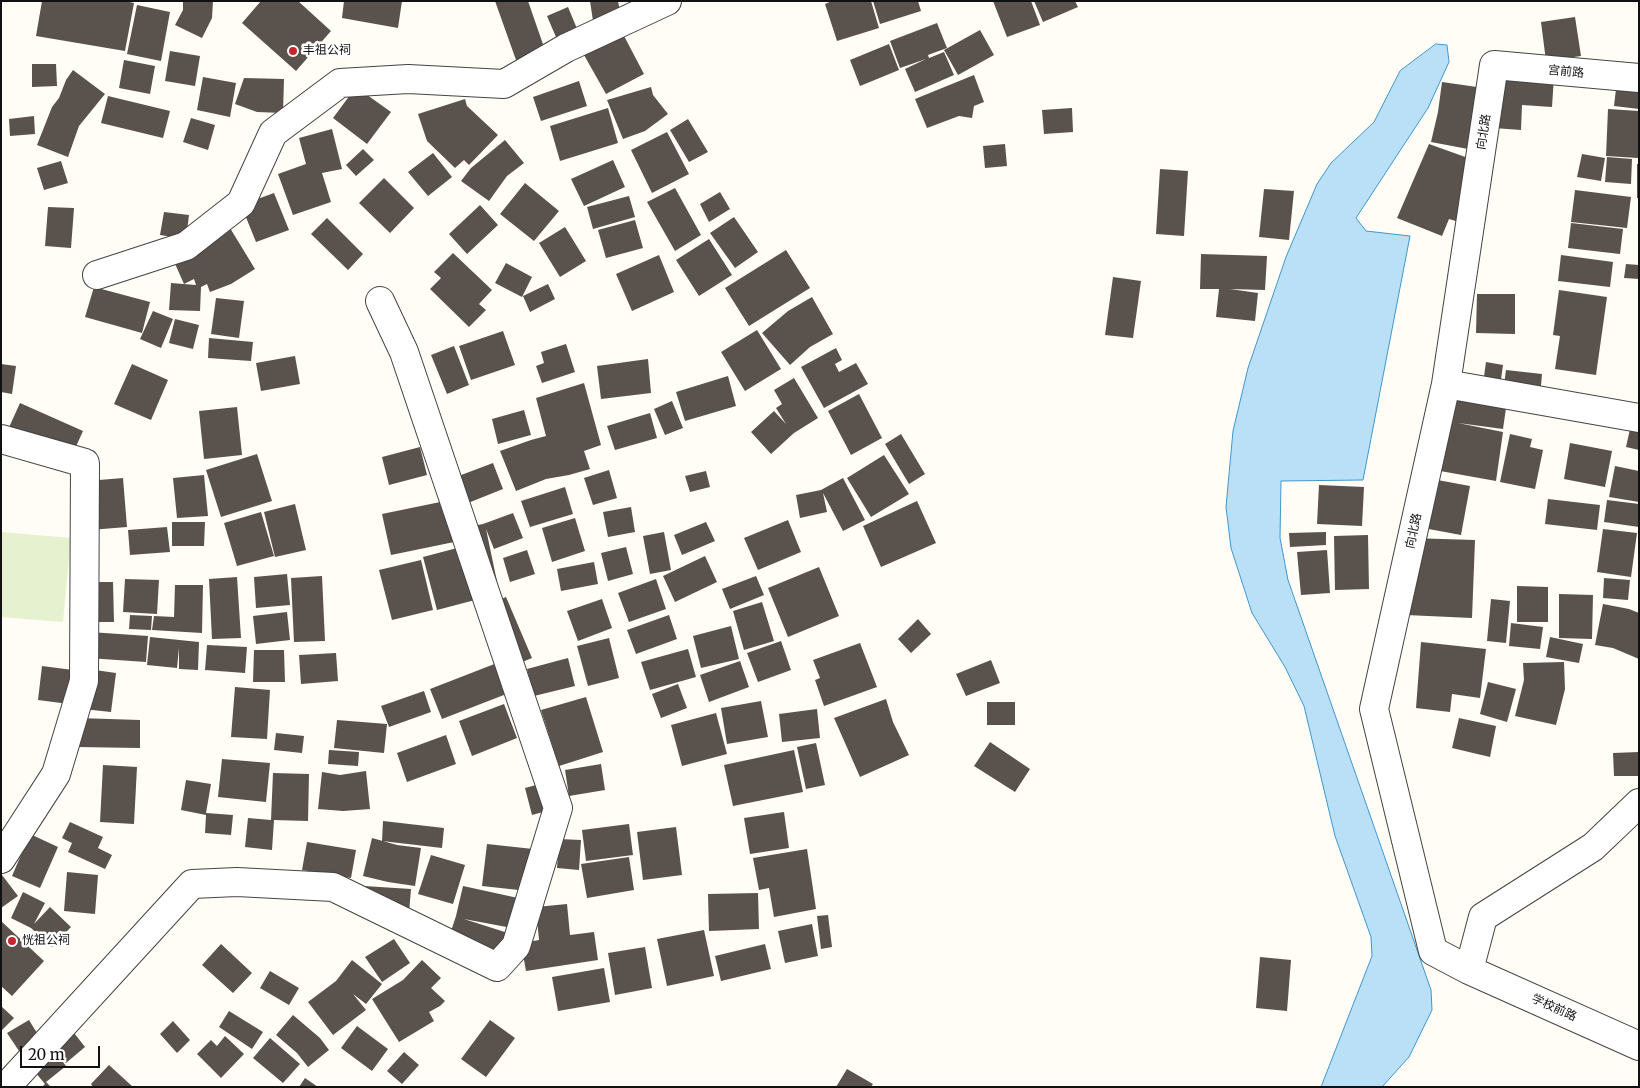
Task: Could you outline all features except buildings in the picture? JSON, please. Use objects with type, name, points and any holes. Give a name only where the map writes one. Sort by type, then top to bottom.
[{"type":"street","points":[[97,275],[186,246],[241,203],[273,133],[340,83],[408,79],[504,84],[566,48],[667,1]]},
{"type":"street","name":"宫前路","points":[[1494,65],[1639,78]]},
{"type":"street","name":"向北路","points":[[1470,970],[1433,952],[1374,709],[1446,384],[1494,65]]},
{"type":"street","points":[[6,1087],[192,884],[237,882],[333,887],[497,967],[516,946],[558,808],[404,352],[380,301]]},
{"type":"street","points":[[1446,384],[1639,418]]},
{"type":"street","points":[[1,438],[85,463],[85,473],[84,681],[56,774],[1,859]]},
{"type":"street","points":[[1470,970],[1483,917],[1593,847],[1639,803]]},
{"type":"street","name":"学校前路","points":[[1470,970],[1639,1046]]},
{"type":"green space","points":[[1,532],[71,538],[63,622],[1,617]]},
{"type":"water","points":[[1436,44],[1447,45],[1449,62],[1428,108],[1356,218],[1366,231],[1410,236],[1363,480],[1281,481],[1280,538],[1288,580],[1431,990],[1432,1010],[1409,1057],[1382,1087],[1321,1087],[1372,956],[1371,937],[1335,836],[1304,706],[1285,667],[1252,613],[1231,548],[1226,507],[1233,431],[1248,368],[1286,257],[1317,184],[1331,163],[1374,122],[1400,71]]},
{"type":"place","name":"丰祖公祠","points":[[293,51]]},
{"type":"place","name":"恍祖公祠","points":[[12,941]]}]
